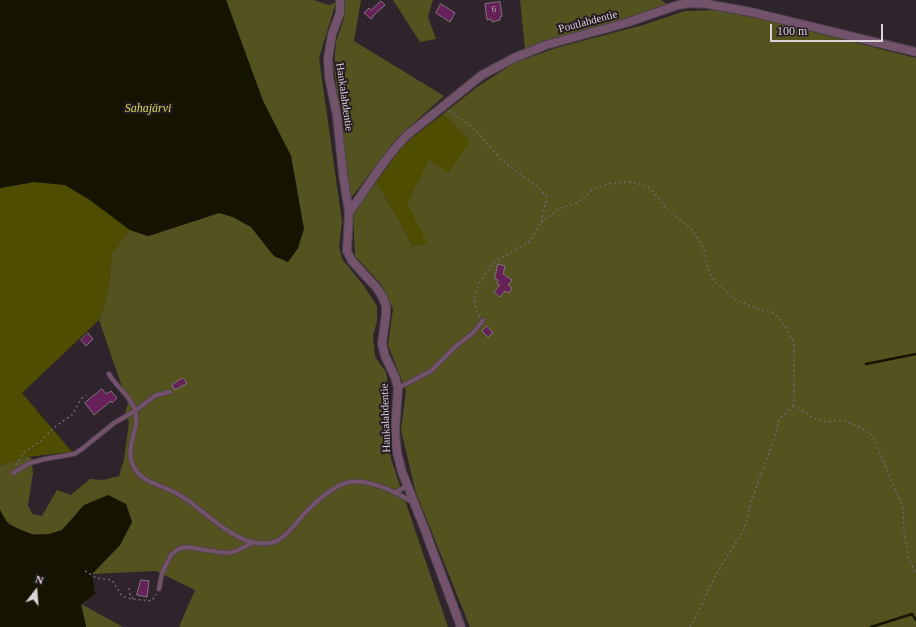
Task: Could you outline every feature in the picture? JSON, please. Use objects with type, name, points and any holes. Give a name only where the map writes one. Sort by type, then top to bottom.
[{"type":"street","name":"Hankalahdentie","points":[[340,0],[340,13],[332,34],[328,59],[337,116],[349,213],[347,251],[352,261],[376,287],[386,306],[382,344],[385,356],[395,377],[398,388],[395,431],[397,452],[402,472],[460,627]]},
{"type":"street","name":"Poutlahdentie","points":[[349,213],[395,147],[406,136],[482,75],[514,58],[546,45],[626,23],[678,5],[692,3],[707,4],[751,12],[916,52]]},
{"type":"lane","points":[[398,388],[431,371],[456,346],[473,333],[483,320]]},
{"type":"lane","points":[[108,374],[130,399],[136,411],[136,422],[130,453],[134,468],[142,478],[181,496],[226,529],[252,543],[268,544],[277,542],[285,537],[312,505],[341,484],[351,481],[366,482],[388,489],[414,503]]},
{"type":"lane","points":[[13,473],[30,463],[74,454],[114,424],[136,411],[156,395],[170,392]]},
{"type":"lane","points":[[395,492],[402,489],[407,484]]},
{"type":"lane","points":[[159,588],[162,573],[171,555],[178,549],[187,547],[224,554],[234,552],[252,543]]},
{"type":"path","points":[[443,106],[476,130],[502,160],[538,187],[547,197],[541,223]]},
{"type":"path","points":[[483,320],[476,312],[474,300],[479,284],[494,262],[529,242],[541,223],[558,209],[577,203],[595,188],[613,183],[633,182],[650,188],[666,208],[691,229],[703,247],[709,271],[715,282],[736,300],[758,309],[774,313],[785,326],[794,343],[794,405],[779,420],[775,437],[752,499],[744,530],[715,576],[690,627]]},
{"type":"path","points":[[13,473],[17,462],[24,452],[41,441],[56,426],[72,415],[86,395]]},
{"type":"path","points":[[794,405],[813,418],[826,422],[841,420],[858,426],[872,435],[904,507],[904,531],[906,545],[909,558],[916,574]]},
{"type":"path","points":[[85,571],[97,578],[112,580],[122,596],[133,599],[152,601],[159,588]]},
{"type":"path","points":[[129,588],[133,599]]},
{"type":"shaded area","points":[[226,0],[313,0],[329,5],[336,2],[319,58],[342,222],[339,246],[342,259],[364,286],[377,306],[377,321],[373,336],[375,357],[386,372],[389,391],[387,427],[391,459],[448,627],[179,627],[195,590],[156,571],[92,574],[120,545],[132,522],[126,504],[84,505],[62,530],[45,535],[17,529],[9,524],[3,517],[0,509],[0,466],[26,457],[31,457],[33,473],[28,505],[32,514],[42,516],[57,490],[71,495],[90,479],[103,480],[119,476],[124,460],[129,422],[125,413],[128,404],[99,320],[108,291],[112,253],[130,230],[149,236],[219,213],[233,217],[251,227],[274,256],[288,262],[298,248],[299,201],[291,156],[263,101]]},
{"type":"shaded area","points":[[345,0],[361,0],[354,41],[444,96],[397,138],[351,198],[334,67],[336,42],[344,18]]},
{"type":"shaded area","points":[[393,0],[433,0],[428,17],[436,39],[420,42]]},
{"type":"shaded area","points":[[520,0],[661,0],[667,4],[621,21],[525,49]]},
{"type":"shaded area","points":[[716,10],[770,21],[916,58],[916,627],[470,627],[416,493],[401,430],[406,391],[388,345],[393,309],[381,284],[355,256],[353,214],[376,182],[397,216],[412,246],[427,243],[407,203],[429,160],[448,173],[470,141],[443,114],[477,87],[514,63],[556,48],[643,25],[685,11]]},
{"type":"shaded area","points":[[443,114],[471,141],[447,174],[429,160],[428,243],[412,246],[397,216],[376,182],[404,144]]},
{"type":"shaded area","points":[[34,182],[65,185],[90,200],[130,230],[112,253],[108,291],[99,320],[22,393],[72,452],[26,457],[0,466],[0,188]]},
{"type":"shaded area","points":[[81,604],[123,627],[86,627]]},
{"type":"water","name":"Sahajärvi","points":[[0,0],[226,0],[263,101],[291,156],[304,229],[298,248],[288,262],[274,256],[251,227],[233,217],[219,213],[148,236],[130,230],[90,200],[65,185],[34,182],[0,188]]},
{"type":"water","points":[[108,495],[126,504],[132,522],[120,545],[92,574],[95,594],[81,604],[86,627],[0,627],[0,510],[8,524],[33,535],[49,534],[62,530],[84,505]]},
{"type":"building","points":[[381,1],[385,5],[371,19],[364,13],[369,8],[371,10]]},
{"type":"building","points":[[500,2],[502,16],[500,17],[500,20],[492,22],[491,19],[487,20],[485,4]]},
{"type":"building","points":[[441,4],[455,13],[450,22],[436,13]]},
{"type":"building","points":[[498,264],[505,266],[503,274],[512,280],[508,285],[512,288],[509,293],[505,291],[500,297],[494,292],[500,285],[497,284],[498,280],[495,279]]},
{"type":"building","points":[[487,326],[493,333],[488,337],[482,331]]},
{"type":"building","points":[[88,333],[93,339],[86,346],[81,340]]},
{"type":"building","points":[[183,378],[187,383],[175,390],[172,385]]},
{"type":"building","points":[[102,389],[106,394],[111,391],[117,398],[94,415],[85,403]]},
{"type":"building","points":[[141,580],[149,581],[147,597],[137,595]]},
{"type":"waterway","points":[[866,364],[916,354]]},
{"type":"waterway","points":[[871,627],[912,614],[916,620]]}]
